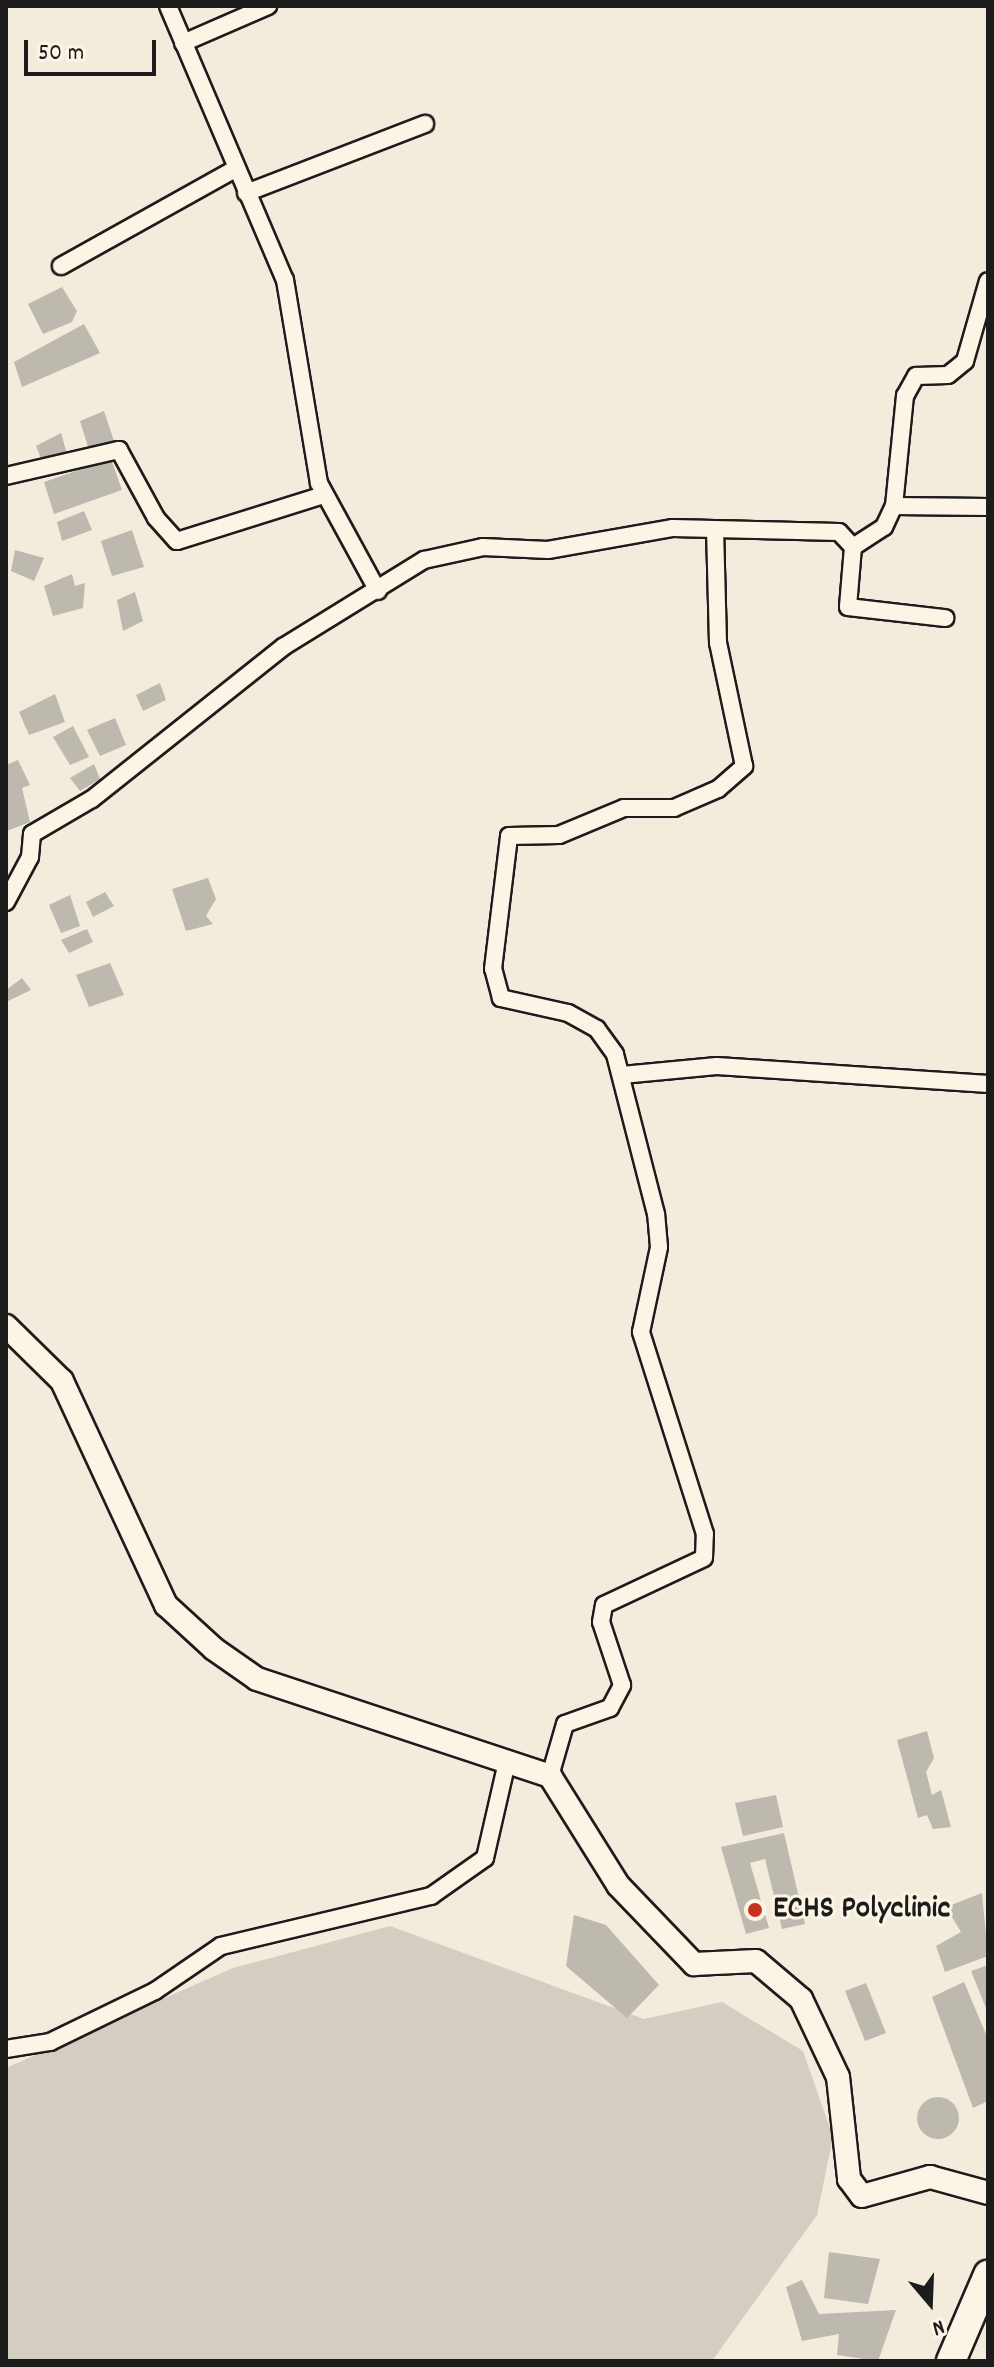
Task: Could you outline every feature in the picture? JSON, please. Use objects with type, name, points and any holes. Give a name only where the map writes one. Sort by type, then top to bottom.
[{"type":"highway","points":[[951,2361],[983,2281],[988,2259]]},
{"type":"street","points":[[168,6],[237,168],[295,316],[308,441],[324,495],[378,591]]},
{"type":"street","points":[[183,43],[268,6]]},
{"type":"street","points":[[246,193],[425,124]]},
{"type":"street","points":[[61,266],[237,168]]},
{"type":"street","points":[[853,547],[884,527],[894,506],[905,396],[916,376],[948,375],[965,361],[988,281]]},
{"type":"street","points":[[6,476],[119,450],[156,518],[177,541],[324,495]]},
{"type":"street","points":[[894,506],[988,507]]},
{"type":"street","points":[[6,902],[30,857],[32,834],[92,799],[283,647],[424,560],[483,547],[548,550],[673,528],[715,532],[784,527],[839,532],[853,547],[848,607],[945,618]]},
{"type":"street","points":[[550,1776],[565,1724],[610,1708],[622,1685],[601,1622],[604,1605],[704,1558],[705,1534],[641,1332],[659,1247],[622,1075],[597,1029],[568,1013],[501,998],[493,969],[509,836],[559,835],[624,808],[674,808],[718,789],[744,766],[718,643],[715,532]]},
{"type":"street","points":[[622,1075],[717,1066],[988,1084]]},
{"type":"street","points":[[6,1326],[62,1381],[166,1605],[214,1649],[257,1679],[550,1776],[618,1885],[694,1964],[756,1961],[801,1999],[838,2077],[849,2179],[862,2196],[930,2177],[988,2193]]},
{"type":"street","points":[[6,2049],[50,2042],[155,1991],[221,1946],[431,1896],[485,1858],[507,1762]]},
{"type":"shaded area","points":[[390,1926],[644,2019],[722,2002],[803,2051],[833,2137],[817,2215],[712,2361],[6,2361],[6,2068],[233,1968]]},
{"type":"building","points":[[62,287],[77,311],[72,322],[43,334],[28,304]]},
{"type":"building","points":[[84,324],[100,353],[22,387],[14,362]]},
{"type":"building","points":[[104,411],[114,441],[89,450],[80,421]]},
{"type":"building","points":[[61,433],[67,454],[42,461],[36,446]]},
{"type":"building","points":[[111,459],[122,490],[54,514],[44,482]]},
{"type":"building","points":[[84,511],[92,530],[62,541],[57,522]]},
{"type":"building","points":[[132,530],[144,567],[112,576],[101,541]]},
{"type":"building","points":[[15,550],[44,558],[34,581],[11,571]]},
{"type":"building","points":[[72,574],[75,586],[85,583],[83,608],[53,616],[44,586]]},
{"type":"building","points":[[135,592],[143,621],[123,631],[117,600]]},
{"type":"building","points":[[160,683],[166,700],[143,711],[136,695]]},
{"type":"building","points":[[55,694],[65,722],[29,735],[19,712]]},
{"type":"building","points":[[115,718],[126,745],[100,756],[87,730]]},
{"type":"building","points":[[73,726],[89,757],[70,765],[53,737]]},
{"type":"building","points":[[18,760],[30,785],[22,788],[30,822],[7,831],[6,765]]},
{"type":"building","points":[[94,764],[100,779],[80,791],[70,778]]},
{"type":"building","points":[[208,878],[216,899],[206,916],[213,924],[186,931],[172,889]]},
{"type":"building","points":[[105,892],[114,906],[93,917],[86,902]]},
{"type":"building","points":[[70,895],[80,926],[61,933],[49,905]]},
{"type":"building","points":[[87,929],[93,942],[69,953],[61,940]]},
{"type":"building","points":[[110,963],[124,995],[89,1007],[76,975]]},
{"type":"building","points":[[22,978],[31,990],[6,1002],[6,990]]},
{"type":"building","points":[[927,1731],[934,1758],[926,1772],[932,1795],[941,1790],[951,1827],[933,1829],[927,1815],[918,1818],[897,1740]]},
{"type":"building","points":[[776,1795],[783,1827],[743,1836],[735,1803]]},
{"type":"building","points":[[784,1833],[805,1924],[782,1929],[765,1859],[750,1863],[769,1928],[746,1934],[721,1847]]},
{"type":"building","points":[[982,1893],[988,1956],[945,1972],[936,1946],[961,1932],[946,1907]]},
{"type":"building","points":[[574,1915],[606,1925],[659,1985],[627,2018],[566,1966]]},
{"type":"building","points":[[988,1965],[988,2013],[971,1971]]},
{"type":"building","points":[[964,1982],[988,2039],[988,2101],[973,2108],[932,1997]]},
{"type":"building","points":[[866,1983],[886,2033],[865,2041],[845,1991]]},
{"type":"building","points":[[938,2097],[953,2103],[959,2118],[953,2133],[938,2139],[923,2133],[917,2118],[923,2103]]},
{"type":"building","points":[[829,2252],[880,2259],[868,2304],[824,2298]]},
{"type":"building","points":[[802,2280],[819,2314],[896,2310],[878,2361],[837,2355],[839,2334],[802,2341],[786,2287]]},
{"type":"place","name":"ECHS Polyclinic","points":[[755,1910]]}]
